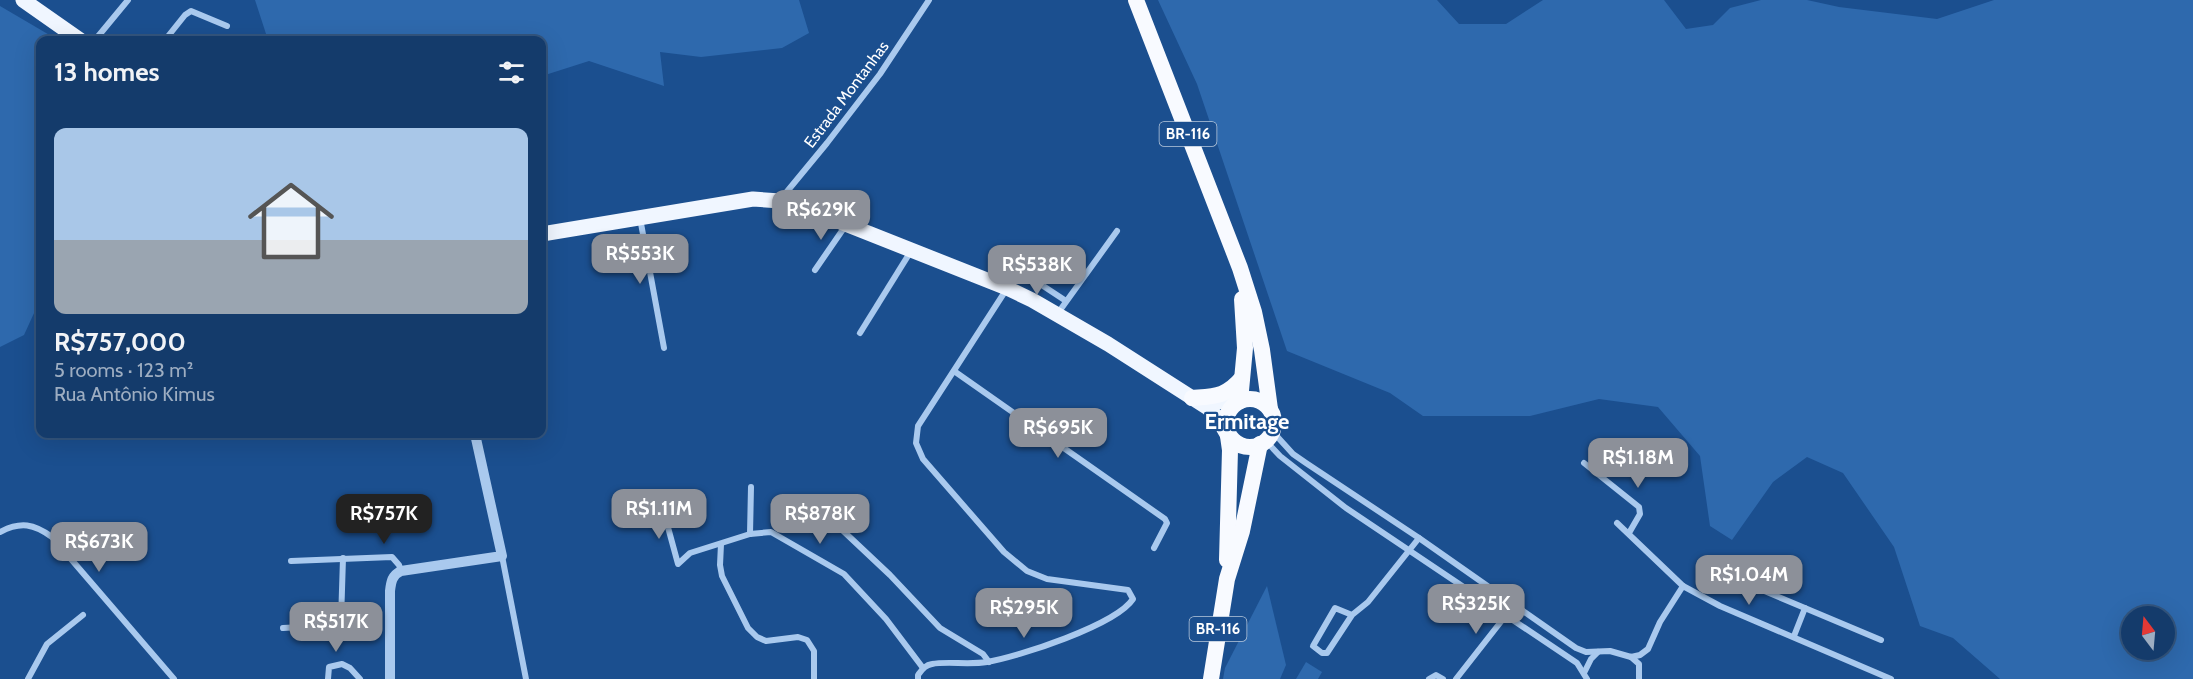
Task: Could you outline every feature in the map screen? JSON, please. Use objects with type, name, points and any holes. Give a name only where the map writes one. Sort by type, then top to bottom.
[{"type":"highway","name":"BR-116","points":[[1136,0],[1240,268],[1254,312],[1270,409],[1274,416],[1227,579],[1211,679]]},
{"type":"highway","name":"BR-116","points":[[1227,579],[1230,450],[1225,418],[1227,412],[1237,402],[1245,348],[1240,268]]},
{"type":"highway","points":[[1192,398],[1228,392],[1242,378]]},
{"type":"highway","points":[[1237,402],[1246,399],[1262,402],[1270,409]]},
{"type":"highway","points":[[1228,436],[1244,446],[1266,439]]},
{"type":"main road","points":[[23,0],[75,36]]},
{"type":"main road","points":[[546,233],[729,202],[753,199],[780,201],[820,213],[1007,288],[1062,307],[1217,417],[1228,436]]},
{"type":"main road","points":[[1192,398],[1237,402]]},
{"type":"street","points":[[98,36],[128,0]]},
{"type":"street","name":"Estrada Montanhas","points":[[780,201],[879,74],[929,0]]},
{"type":"street","points":[[168,36],[190,11],[227,26]]},
{"type":"street","points":[[640,217],[664,348]]},
{"type":"street","points":[[815,270],[846,225]]},
{"type":"street","points":[[918,679],[923,668],[936,663],[989,662],[1048,645],[1120,612],[1133,599],[1128,590],[1047,579],[1027,571],[1004,552],[923,459],[916,443],[918,426],[1020,270],[1062,307],[1117,231]]},
{"type":"street","points":[[860,333],[911,250]]},
{"type":"street","points":[[954,371],[1165,519],[1167,523],[1154,548]]},
{"type":"street","points":[[476,438],[526,679]]},
{"type":"street","points":[[1266,439],[1293,454],[1419,538],[1576,648],[1586,652],[1618,652],[1631,657],[1639,664],[1639,679]]},
{"type":"street","points":[[1266,439],[1280,456],[1346,508],[1577,663],[1586,676]]},
{"type":"street","points":[[1584,463],[1639,507],[1640,514],[1629,533]]},
{"type":"street","points":[[750,534],[751,487]]},
{"type":"street","points":[[663,509],[678,564],[690,553],[750,534],[771,532],[844,574],[886,619],[923,668]]},
{"type":"street","points":[[822,511],[890,575],[940,628],[983,654],[989,662]]},
{"type":"street","points":[[1617,523],[1683,586],[1720,606],[1891,679]]},
{"type":"street","points":[[0,532],[25,525],[38,527],[52,537],[174,679]]},
{"type":"street","points":[[1352,615],[1335,608],[1313,646],[1322,653],[1327,653],[1352,615],[1368,602],[1419,538]]},
{"type":"street","points":[[721,544],[722,576],[750,632],[766,641],[798,637],[807,640],[814,651],[814,679]]},
{"type":"street","points":[[390,679],[390,591],[393,578],[401,571],[502,556]]},
{"type":"street","points":[[291,561],[392,557],[401,571]]},
{"type":"street","points":[[282,628],[339,625],[343,558]]},
{"type":"street","points":[[1729,576],[1881,640]]},
{"type":"street","points":[[1631,657],[1640,656],[1648,649],[1660,622],[1683,586]]},
{"type":"street","points":[[1455,679],[1514,605]]},
{"type":"street","points":[[1794,636],[1805,608]]},
{"type":"street","points":[[28,679],[47,644],[83,615]]},
{"type":"street","points":[[1586,676],[1591,659],[1599,652]]},
{"type":"street","points":[[328,679],[329,667],[342,664],[350,668],[360,679]]},
{"type":"street","points":[[1429,679],[1436,675],[1443,679]]},
{"type":"shaded area","points":[[255,0],[799,0],[809,33],[782,48],[701,57],[660,52],[664,86],[589,61],[546,75],[546,36],[267,36]]},
{"type":"shaded area","points":[[1158,0],[1437,0],[1459,24],[1506,24],[1543,0],[1664,0],[1686,29],[1713,25],[1730,8],[1761,0],[1807,0],[1839,7],[1937,19],[1994,0],[2193,0],[2193,679],[2000,679],[1953,638],[1920,626],[1894,547],[1843,473],[1807,457],[1773,482],[1732,540],[1710,526],[1700,456],[1658,407],[1599,399],[1530,416],[1423,416],[1390,393],[1287,351],[1197,84]]},
{"type":"shaded area","points":[[0,6],[51,36],[36,36],[36,309],[24,335],[0,347]]},
{"type":"shaded area","points":[[1267,586],[1286,665],[1280,679],[1223,679],[1225,668]]},
{"type":"shaded area","points":[[1306,662],[1322,672],[1318,679],[1296,679]]},
{"type":"district","name":"Ermitage","points":[[1247,421]]}]
